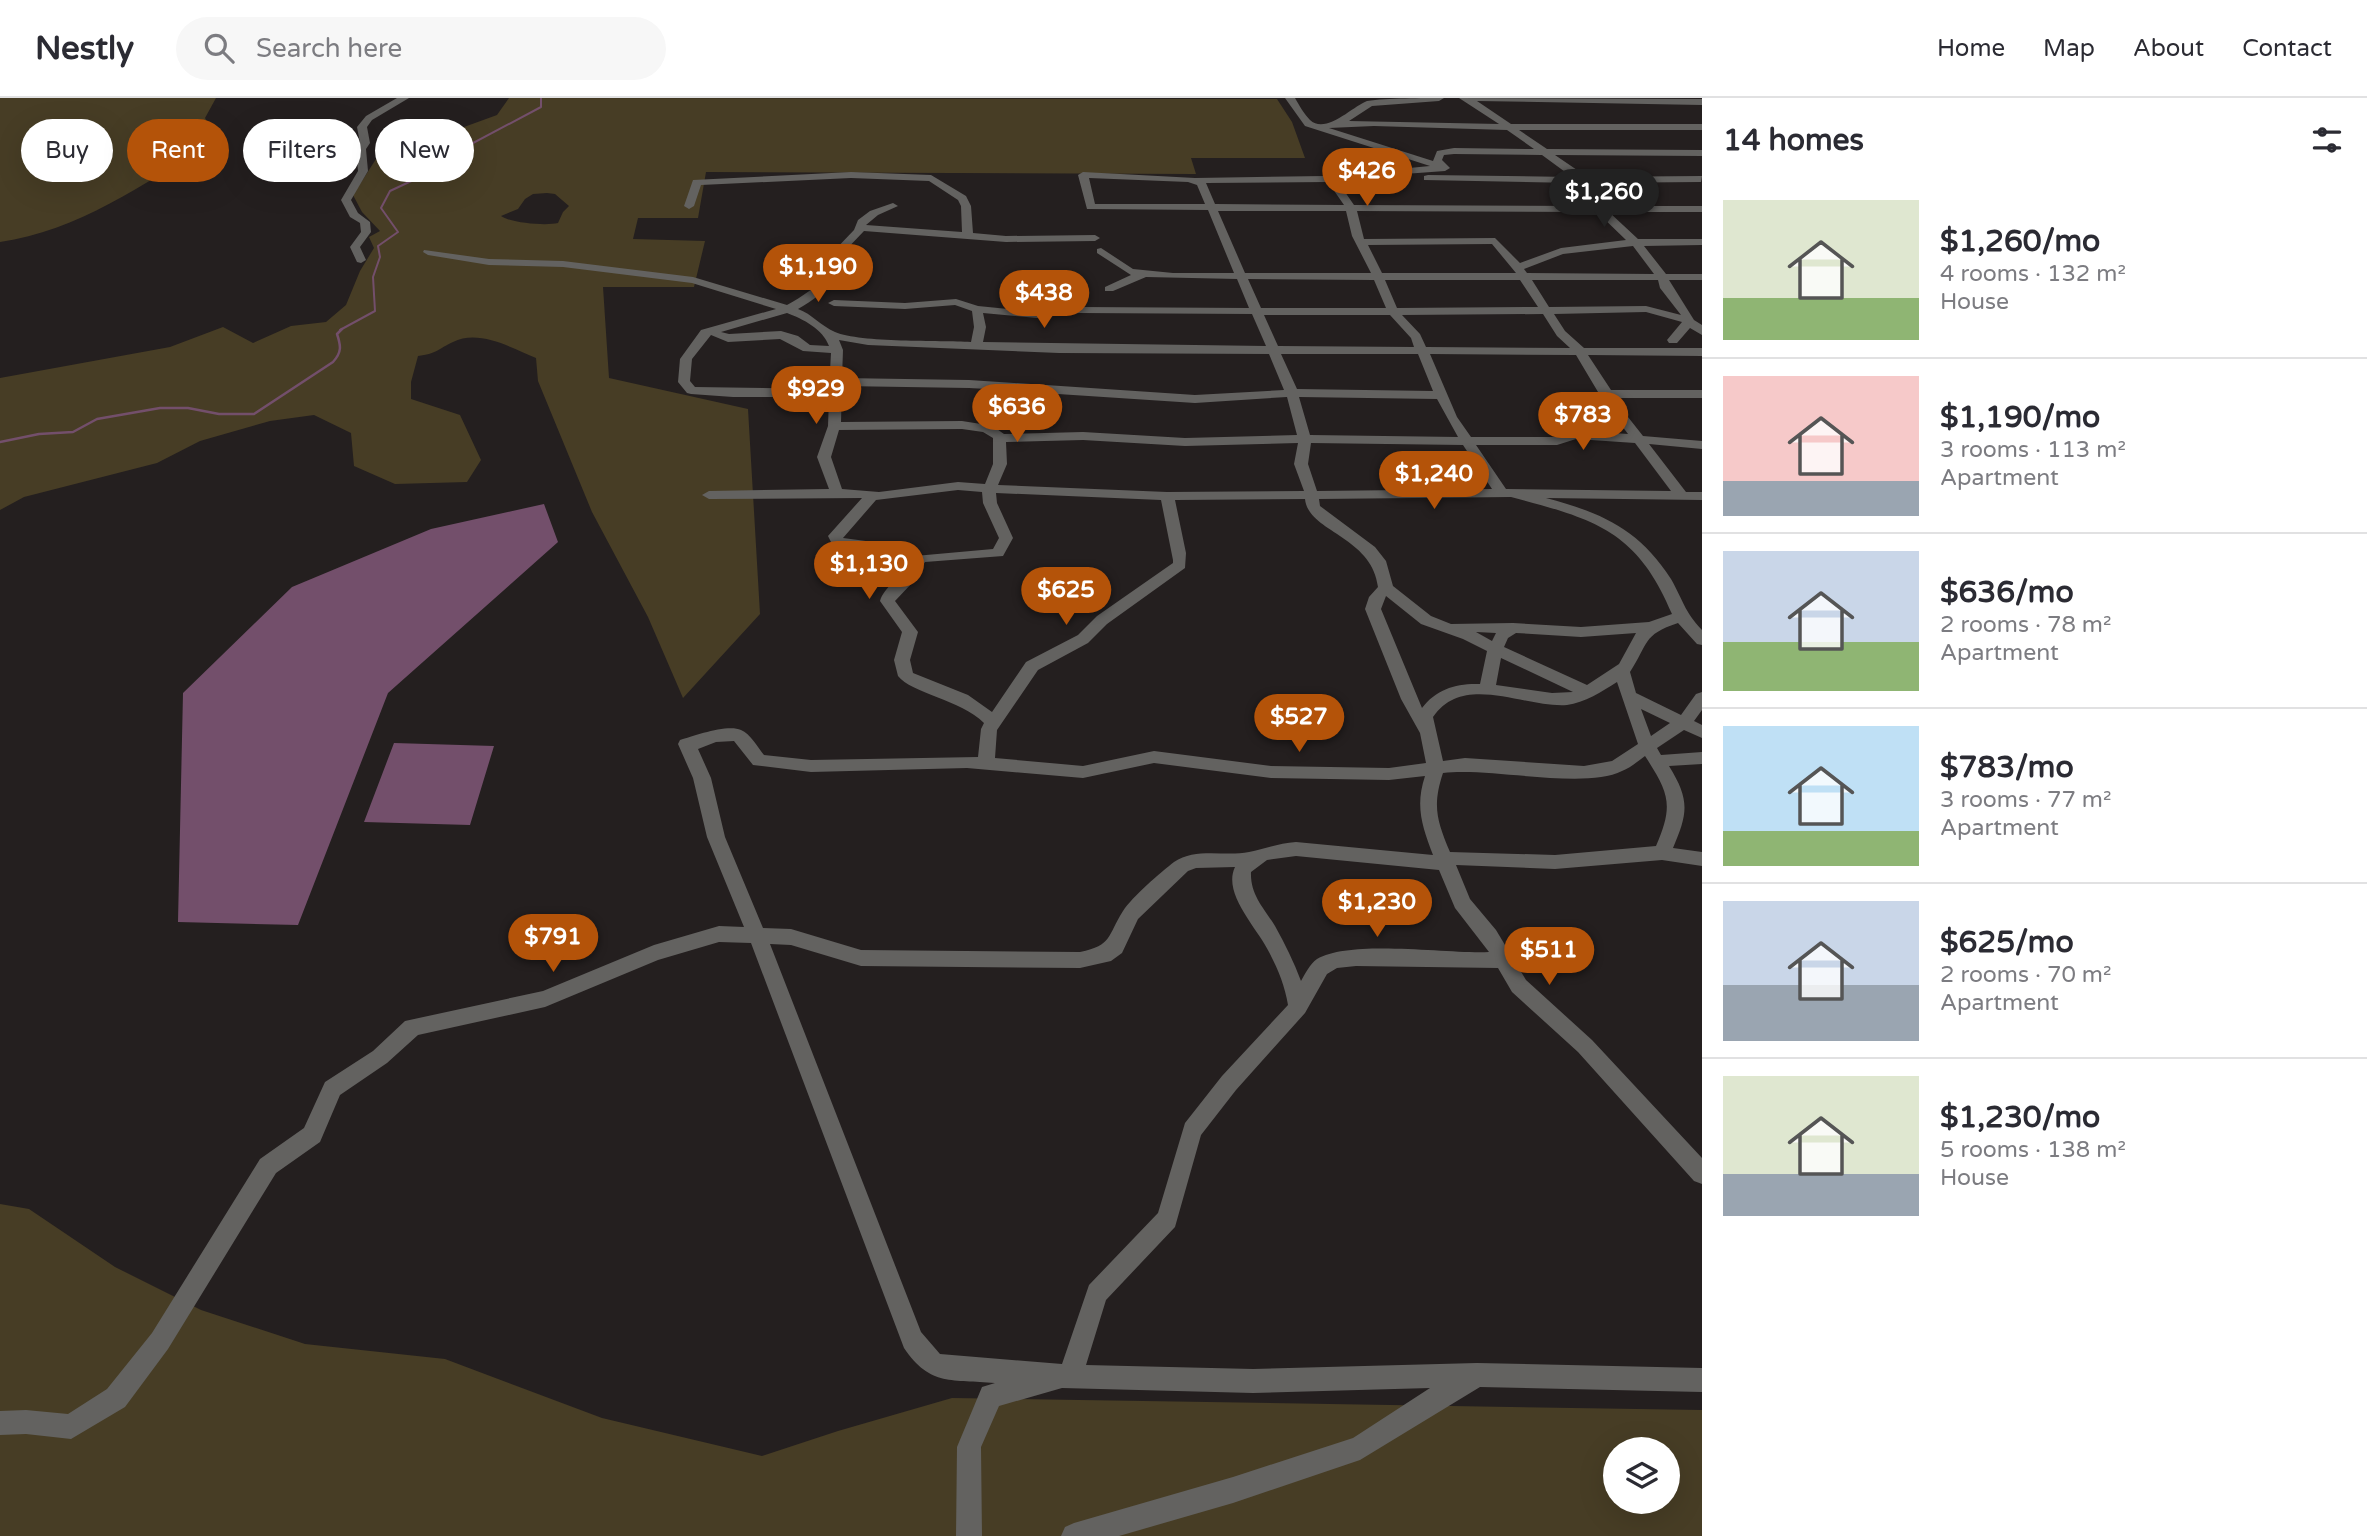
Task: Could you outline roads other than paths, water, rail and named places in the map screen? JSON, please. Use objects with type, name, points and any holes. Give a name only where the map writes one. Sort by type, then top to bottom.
[{"type":"street","points":[[361,260],[355,247],[366,232],[365,222],[354,215],[346,200],[363,171],[361,149],[365,142],[362,127],[369,118],[404,98]]},
{"type":"street","points":[[1290,98],[1308,124],[1445,168]]},
{"type":"street","points":[[1338,124],[1370,103],[1439,98]]},
{"type":"street","points":[[1466,98],[1629,107],[1702,102]]},
{"type":"street","points":[[1466,98],[1509,126],[1509,129],[1541,152],[1569,168],[1589,198],[1636,243],[1662,276],[1666,288],[1686,313],[1689,321]]},
{"type":"street","points":[[1629,107],[1656,135]]},
{"type":"street","points":[[1308,124],[1702,127]]},
{"type":"street","points":[[1665,144],[1702,179]]},
{"type":"street","points":[[1445,168],[1437,160],[1440,153],[1702,153]]},
{"type":"street","points":[[1329,178],[1445,168]]},
{"type":"street","points":[[689,206],[697,182],[834,175],[922,177],[941,183],[962,198],[966,206],[966,231],[970,236]]},
{"type":"street","points":[[1702,179],[1442,179],[1401,175],[1373,179],[1198,180],[1083,175],[1091,207],[1702,209]]},
{"type":"street","points":[[1329,178],[1351,208],[1357,236],[1393,312],[1416,337],[1425,352],[1442,395],[1465,441],[1509,494],[1591,514],[1633,540],[1671,590],[1680,616],[1702,640]]},
{"type":"street","points":[[1198,180],[1292,393],[1306,439],[1301,464],[1312,495],[1313,507],[1320,515],[1352,533],[1382,564],[1386,588],[1418,615],[1587,691]]},
{"type":"street","points":[[837,494],[824,457],[834,426],[836,387],[837,350],[831,326],[834,303],[832,281],[840,248],[861,228],[862,222],[867,218],[893,206]]},
{"type":"street","points":[[861,228],[970,236],[1095,239]]},
{"type":"street","points":[[1362,242],[1494,241],[1520,272],[1545,311],[1579,350],[1607,396],[1682,496]]},
{"type":"street","points":[[1520,272],[1533,259],[1567,250],[1636,243],[1702,242]]},
{"type":"street","points":[[1101,251],[1126,271],[1143,274],[1377,275],[1520,272],[1702,277]]},
{"type":"street","points":[[428,252],[489,262],[562,264],[612,272],[673,276],[706,283],[788,309],[868,341],[1059,349],[1702,352]]},
{"type":"street","points":[[1109,289],[1143,274]]},
{"type":"street","points":[[832,281],[817,289],[809,299],[788,309],[705,333],[686,359],[684,382],[691,390],[733,393],[948,383],[1195,399],[1292,393],[1442,395]]},
{"type":"street","points":[[834,303],[905,306],[956,302],[977,309],[1037,315],[1079,310],[1393,312],[1646,309],[1689,321],[1702,331]]},
{"type":"street","points":[[977,309],[980,327],[977,344]]},
{"type":"street","points":[[1673,340],[1689,321]]},
{"type":"street","points":[[705,333],[729,338],[781,335],[794,339],[807,348],[837,350]]},
{"type":"street","points":[[987,429],[993,387]]},
{"type":"street","points":[[1575,435],[1607,396],[1702,394]]},
{"type":"street","points":[[834,426],[962,425],[987,429],[999,438],[1083,436],[1185,442],[1306,439],[1557,441],[1575,435],[1702,445]]},
{"type":"street","points":[[993,722],[981,708],[967,699],[930,688],[903,673],[902,660],[910,632],[887,601],[906,580],[916,562],[931,556],[980,555],[1002,550],[1006,538],[990,503],[1001,453],[999,438]]},
{"type":"street","points":[[709,495],[872,496],[993,483],[1016,490],[1167,496],[1702,496]]},
{"type":"street","points":[[872,496],[837,533],[837,541],[881,547],[916,562]]},
{"type":"street","points":[[986,764],[989,729],[1032,666],[1083,639],[1102,620],[1180,565],[1181,556],[1172,528],[1167,496]]},
{"type":"street","points":[[1386,588],[1376,597],[1373,609],[1376,620],[1409,699],[1426,729]]},
{"type":"street","points":[[1702,620],[1680,616],[1644,632],[1622,672],[1573,699],[1487,688],[1463,690],[1437,701],[1424,717],[1436,768],[1427,795],[1429,822],[1462,903],[1504,959],[1519,986],[1585,1046],[1702,1174]]},
{"type":"street","points":[[1445,626],[1581,632],[1653,627]]},
{"type":"street","points":[[1487,688],[1496,648],[1502,635],[1513,628]]},
{"type":"street","points":[[1622,672],[1647,746],[1674,789],[1678,803],[1675,822],[1662,853]]},
{"type":"street","points":[[1629,696],[1702,732]]},
{"type":"street","points":[[1702,698],[1684,722],[1670,734],[1616,768],[1601,771],[1487,764],[1389,774],[1310,774],[1230,768],[1154,757],[1083,772],[986,764],[765,764],[756,758],[738,735],[716,736],[687,745],[702,778],[716,836],[757,935],[912,1340],[924,1357],[936,1366],[1070,1377],[1253,1381],[1477,1375],[1702,1380]]},
{"type":"street","points":[[1658,761],[1702,758]]},
{"type":"street","points":[[0,1423],[26,1422],[71,1427],[116,1398],[160,1341],[268,1166],[312,1135],[332,1089],[380,1057],[412,1027],[545,999],[669,947],[719,934],[791,937],[861,958],[1080,960],[1104,955],[1115,947],[1131,914],[1182,866],[1195,861],[1249,859],[1275,850],[1296,849],[1444,863],[1455,858],[1555,862],[1662,853],[1702,859]]},
{"type":"street","points":[[1249,859],[1242,871],[1244,894],[1275,944],[1298,1007]]},
{"type":"street","points":[[1070,1377],[1097,1293],[1167,1219],[1192,1130],[1229,1083],[1298,1007],[1323,965],[1356,958],[1475,963],[1504,959]]},
{"type":"street","points":[[1074,1536],[1233,1490],[1360,1448],[1414,1411],[1477,1375]]},
{"type":"street","points":[[969,1536],[969,1447],[991,1396],[1070,1377]]},
{"type":"waterway","points":[[340,330],[375,311],[373,277],[380,257],[378,246],[398,232],[381,208],[390,191],[422,176],[443,159],[541,107],[541,98]]},
{"type":"waterway","points":[[0,442],[39,434],[73,432],[97,419],[160,408],[188,408],[219,414],[254,414],[333,362],[340,349],[337,334],[342,329]]}]
